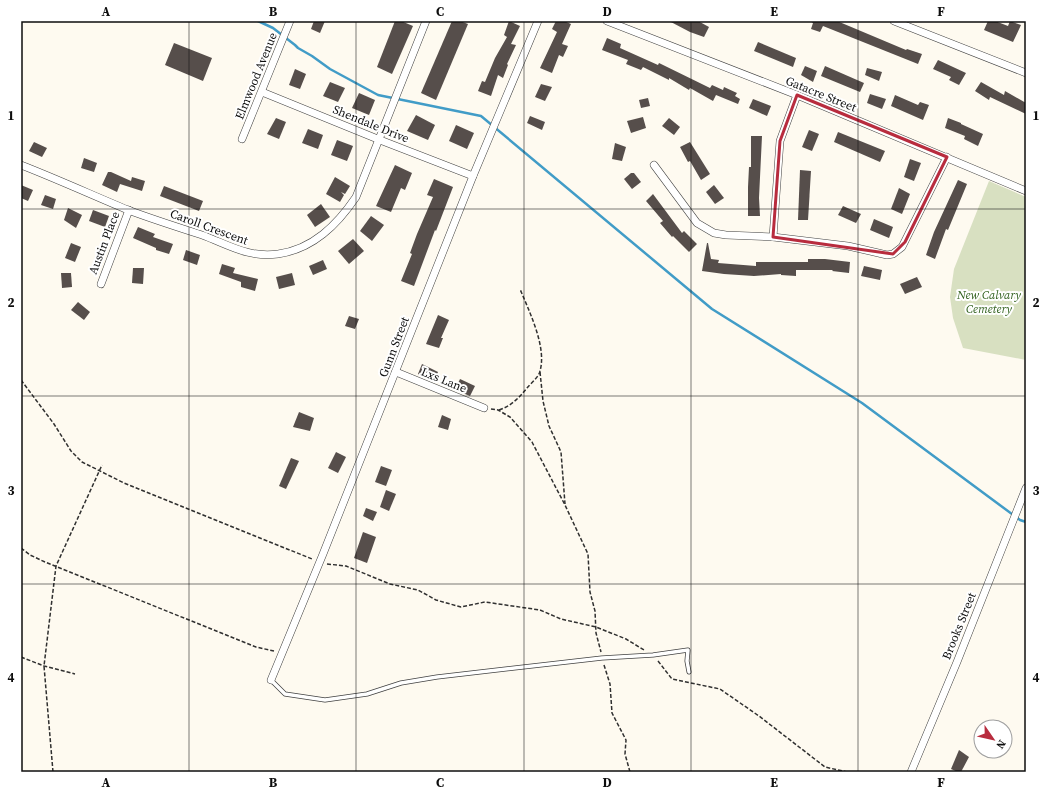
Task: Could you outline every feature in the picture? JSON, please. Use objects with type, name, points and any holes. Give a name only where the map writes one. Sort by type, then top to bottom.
[{"type":"street","name":"Elmwood Avenue","points":[[242,139],[290,21]]},
{"type":"street","name":"Caroll Crescent","points":[[21,166],[129,210],[208,237],[238,250],[263,255],[289,252],[302,248],[324,235],[345,214],[361,189],[426,21]]},
{"type":"street","name":"Gunn Street","points":[[271,680],[320,563],[473,176],[538,21]]},
{"type":"street","name":"Gatacre Street","points":[[607,21],[798,95],[1026,191]]},
{"type":"street","points":[[894,21],[1026,73]]},
{"type":"street","name":"Shendale Drive","points":[[262,92],[473,176]]},
{"type":"street","points":[[773,237],[780,141],[798,95]]},
{"type":"street","points":[[654,166],[697,223],[714,233],[773,237],[848,246],[887,255],[893,254],[902,247],[947,157]]},
{"type":"street","name":"Austin Place","points":[[101,284],[129,210]]},
{"type":"street","name":"Lxs Lane","points":[[396,372],[484,408]]},
{"type":"street","name":"Brooks Street","points":[[911,772],[959,657],[1026,488]]},
{"type":"lane","points":[[271,680],[285,694],[325,700],[367,694],[401,683],[437,677],[602,658],[654,655],[688,650],[687,661],[690,672]]},
{"type":"path","points":[[520,289],[533,319],[542,350],[540,372],[542,401],[549,426],[561,452],[565,505]]},
{"type":"path","points":[[498,410],[509,407],[540,372]]},
{"type":"path","points":[[21,380],[54,424],[71,451],[82,462],[124,483],[320,563],[346,566],[390,584],[418,590],[436,600],[461,607],[485,602],[520,606],[540,610],[561,619],[596,627],[626,639],[654,655],[672,679],[720,689],[759,716],[825,767],[847,772]]},
{"type":"path","points":[[484,408],[498,410],[510,417],[532,442],[565,505],[588,554],[590,592],[595,611],[596,633],[610,684],[612,713],[626,740],[626,754],[630,772]]},
{"type":"path","points":[[53,772],[44,666],[56,566],[102,465]]},
{"type":"path","points":[[21,548],[30,555],[56,566],[256,647],[282,652]]},
{"type":"path","points":[[21,657],[44,666],[74,674]]},
{"type":"highlighted area","points":[[797,95],[947,157],[905,242],[893,254],[773,237],[780,141]]},
{"type":"green space","name":"New Calvary Cemetery","points":[[989,181],[1026,197],[1026,360],[963,348],[953,318],[950,297],[954,269]]},
{"type":"building","points":[[314,21],[325,21],[320,33],[311,29]]},
{"type":"building","points":[[395,21],[401,21],[413,26],[392,74],[377,67]]},
{"type":"building","points":[[452,21],[460,21],[468,24],[436,100],[421,93]]},
{"type":"building","points":[[509,21],[520,26],[511,44],[516,45],[507,64],[508,65],[503,78],[498,75],[491,96],[478,91],[482,81],[485,82],[495,58],[507,37],[504,35]]},
{"type":"building","points":[[556,21],[564,21],[571,24],[562,44],[568,46],[563,57],[559,55],[552,73],[540,68],[557,32],[552,29]]},
{"type":"building","points":[[669,21],[698,21],[709,27],[704,37],[690,32]]},
{"type":"building","points":[[810,21],[837,21],[906,50],[907,49],[922,54],[918,64],[823,26],[820,32],[811,29],[813,23]]},
{"type":"building","points":[[988,21],[995,21],[1008,26],[1010,21],[1021,25],[1013,42],[984,30]]},
{"type":"building","points":[[607,38],[621,44],[620,48],[658,65],[659,63],[710,88],[712,85],[723,90],[724,87],[737,93],[735,96],[740,99],[738,104],[716,95],[713,101],[690,88],[689,90],[669,78],[669,80],[643,67],[641,70],[626,64],[628,60],[602,50]]},
{"type":"building","points":[[758,42],[796,58],[793,67],[754,51]]},
{"type":"building","points":[[174,43],[212,58],[203,81],[165,65]]},
{"type":"building","points":[[938,60],[966,73],[959,85],[949,80],[951,77],[933,69]]},
{"type":"building","points":[[805,66],[817,71],[813,82],[801,75]]},
{"type":"building","points":[[825,66],[864,83],[860,92],[821,76]]},
{"type":"building","points":[[867,68],[882,72],[879,81],[865,75]]},
{"type":"building","points":[[295,69],[306,74],[300,89],[289,85]]},
{"type":"building","points":[[330,82],[345,88],[338,102],[323,96]]},
{"type":"building","points":[[981,82],[1004,95],[1005,91],[1026,103],[1026,114],[990,97],[989,100],[975,91]]},
{"type":"building","points":[[541,84],[552,87],[545,101],[535,97]]},
{"type":"building","points":[[359,93],[375,100],[369,115],[352,108]]},
{"type":"building","points":[[870,94],[886,99],[882,109],[867,103]]},
{"type":"building","points":[[895,95],[918,105],[920,102],[929,105],[923,120],[891,106]]},
{"type":"building","points":[[648,98],[650,106],[641,108],[639,100]]},
{"type":"building","points":[[753,99],[771,106],[767,116],[749,108]]},
{"type":"building","points":[[416,115],[435,125],[428,140],[407,131]]},
{"type":"building","points":[[530,116],[545,122],[542,130],[527,123]]},
{"type":"building","points":[[643,117],[646,128],[631,133],[627,121]]},
{"type":"building","points":[[276,118],[286,122],[279,139],[267,134]]},
{"type":"building","points":[[669,118],[680,127],[674,135],[662,126]]},
{"type":"building","points":[[948,118],[983,134],[978,146],[964,139],[965,136],[945,128]]},
{"type":"building","points":[[456,125],[474,133],[467,149],[449,141]]},
{"type":"building","points":[[308,129],[323,135],[318,149],[302,143]]},
{"type":"building","points":[[809,130],[819,134],[812,151],[802,147]]},
{"type":"building","points":[[838,132],[885,151],[880,162],[834,142]]},
{"type":"building","points":[[751,136],[762,136],[759,198],[760,216],[748,216]]},
{"type":"building","points":[[337,140],[353,146],[347,161],[331,155]]},
{"type":"building","points":[[34,142],[47,148],[42,157],[29,151]]},
{"type":"building","points":[[690,142],[710,174],[701,180],[690,161],[688,162],[680,147]]},
{"type":"building","points":[[615,143],[626,147],[622,161],[612,159]]},
{"type":"building","points":[[84,158],[97,163],[94,172],[81,168]]},
{"type":"building","points":[[910,159],[921,163],[914,181],[904,177]]},
{"type":"building","points":[[395,165],[412,173],[405,190],[401,188],[391,212],[376,206]]},
{"type":"building","points":[[800,170],[811,171],[808,220],[798,220]]},
{"type":"building","points":[[108,172],[131,181],[132,177],[145,181],[142,191],[120,184],[117,192],[102,185]]},
{"type":"building","points":[[631,173],[634,173],[641,182],[632,189],[624,179]]},
{"type":"building","points":[[335,177],[350,186],[345,194],[341,192],[344,195],[340,202],[326,194]]},
{"type":"building","points":[[434,179],[453,187],[414,286],[401,281],[412,254],[410,253],[417,234],[433,197],[427,195]]},
{"type":"building","points":[[958,180],[967,184],[948,230],[946,229],[935,259],[926,255],[934,232]]},
{"type":"building","points":[[21,185],[33,190],[28,201],[21,198]]},
{"type":"building","points":[[714,185],[724,198],[715,204],[706,192]]},
{"type":"building","points":[[164,186],[203,201],[199,211],[160,196]]},
{"type":"building","points":[[899,188],[910,194],[902,214],[891,209]]},
{"type":"building","points":[[653,194],[682,233],[684,231],[697,244],[689,252],[673,236],[672,237],[660,223],[663,221],[646,201]]},
{"type":"building","points":[[45,195],[56,199],[53,209],[41,205]]},
{"type":"building","points":[[321,204],[330,217],[315,227],[307,215]]},
{"type":"building","points":[[843,206],[861,214],[856,223],[838,215]]},
{"type":"building","points":[[68,208],[82,215],[76,228],[64,220]]},
{"type":"building","points":[[93,210],[109,216],[105,227],[89,221]]},
{"type":"building","points":[[371,216],[384,225],[372,241],[360,231]]},
{"type":"building","points":[[874,219],[893,227],[889,238],[870,230]]},
{"type":"building","points":[[138,227],[155,234],[153,237],[173,244],[169,254],[156,250],[156,248],[133,238]]},
{"type":"building","points":[[353,239],[364,251],[349,264],[338,251]]},
{"type":"building","points":[[71,243],[81,247],[75,262],[65,258]]},
{"type":"building","points":[[707,243],[711,259],[719,260],[718,263],[756,266],[756,262],[808,262],[808,259],[825,259],[850,262],[849,273],[832,271],[833,270],[796,270],[796,276],[781,274],[754,276],[702,271]]},
{"type":"building","points":[[186,250],[200,255],[197,265],[183,260]]},
{"type":"building","points":[[323,260],[327,269],[313,275],[309,266]]},
{"type":"building","points":[[222,264],[235,268],[233,273],[258,279],[255,291],[241,287],[241,282],[219,274]]},
{"type":"building","points":[[864,266],[882,270],[880,280],[861,276]]},
{"type":"building","points":[[133,268],[144,268],[143,284],[132,283]]},
{"type":"building","points":[[61,273],[71,273],[72,287],[62,288]]},
{"type":"building","points":[[292,273],[295,285],[279,289],[276,277]]},
{"type":"building","points":[[917,277],[922,287],[905,294],[900,284]]},
{"type":"building","points":[[78,302],[90,312],[84,320],[71,310]]},
{"type":"building","points":[[438,315],[449,320],[441,338],[443,338],[439,348],[426,344]]},
{"type":"building","points":[[349,316],[359,319],[355,329],[345,326]]},
{"type":"building","points":[[422,364],[438,372],[434,382],[418,374]]},
{"type":"building","points":[[460,379],[475,386],[470,396],[455,390]]},
{"type":"building","points":[[299,412],[314,418],[310,431],[293,427]]},
{"type":"building","points":[[442,415],[451,419],[448,430],[438,427]]},
{"type":"building","points":[[336,452],[346,457],[338,473],[328,468]]},
{"type":"building","points":[[291,458],[299,461],[286,489],[279,486]]},
{"type":"building","points":[[381,466],[392,470],[386,486],[375,482]]},
{"type":"building","points":[[386,490],[396,494],[389,511],[380,507]]},
{"type":"building","points":[[366,508],[377,512],[373,521],[363,516]]},
{"type":"building","points":[[363,532],[376,537],[367,563],[354,558]]},
{"type":"building","points":[[959,750],[969,757],[961,772],[951,769]]},
{"type":"waterway","points":[[258,21],[273,28],[298,48],[330,69],[378,95],[481,116],[712,309],[862,403],[1020,520],[1026,522]]}]
